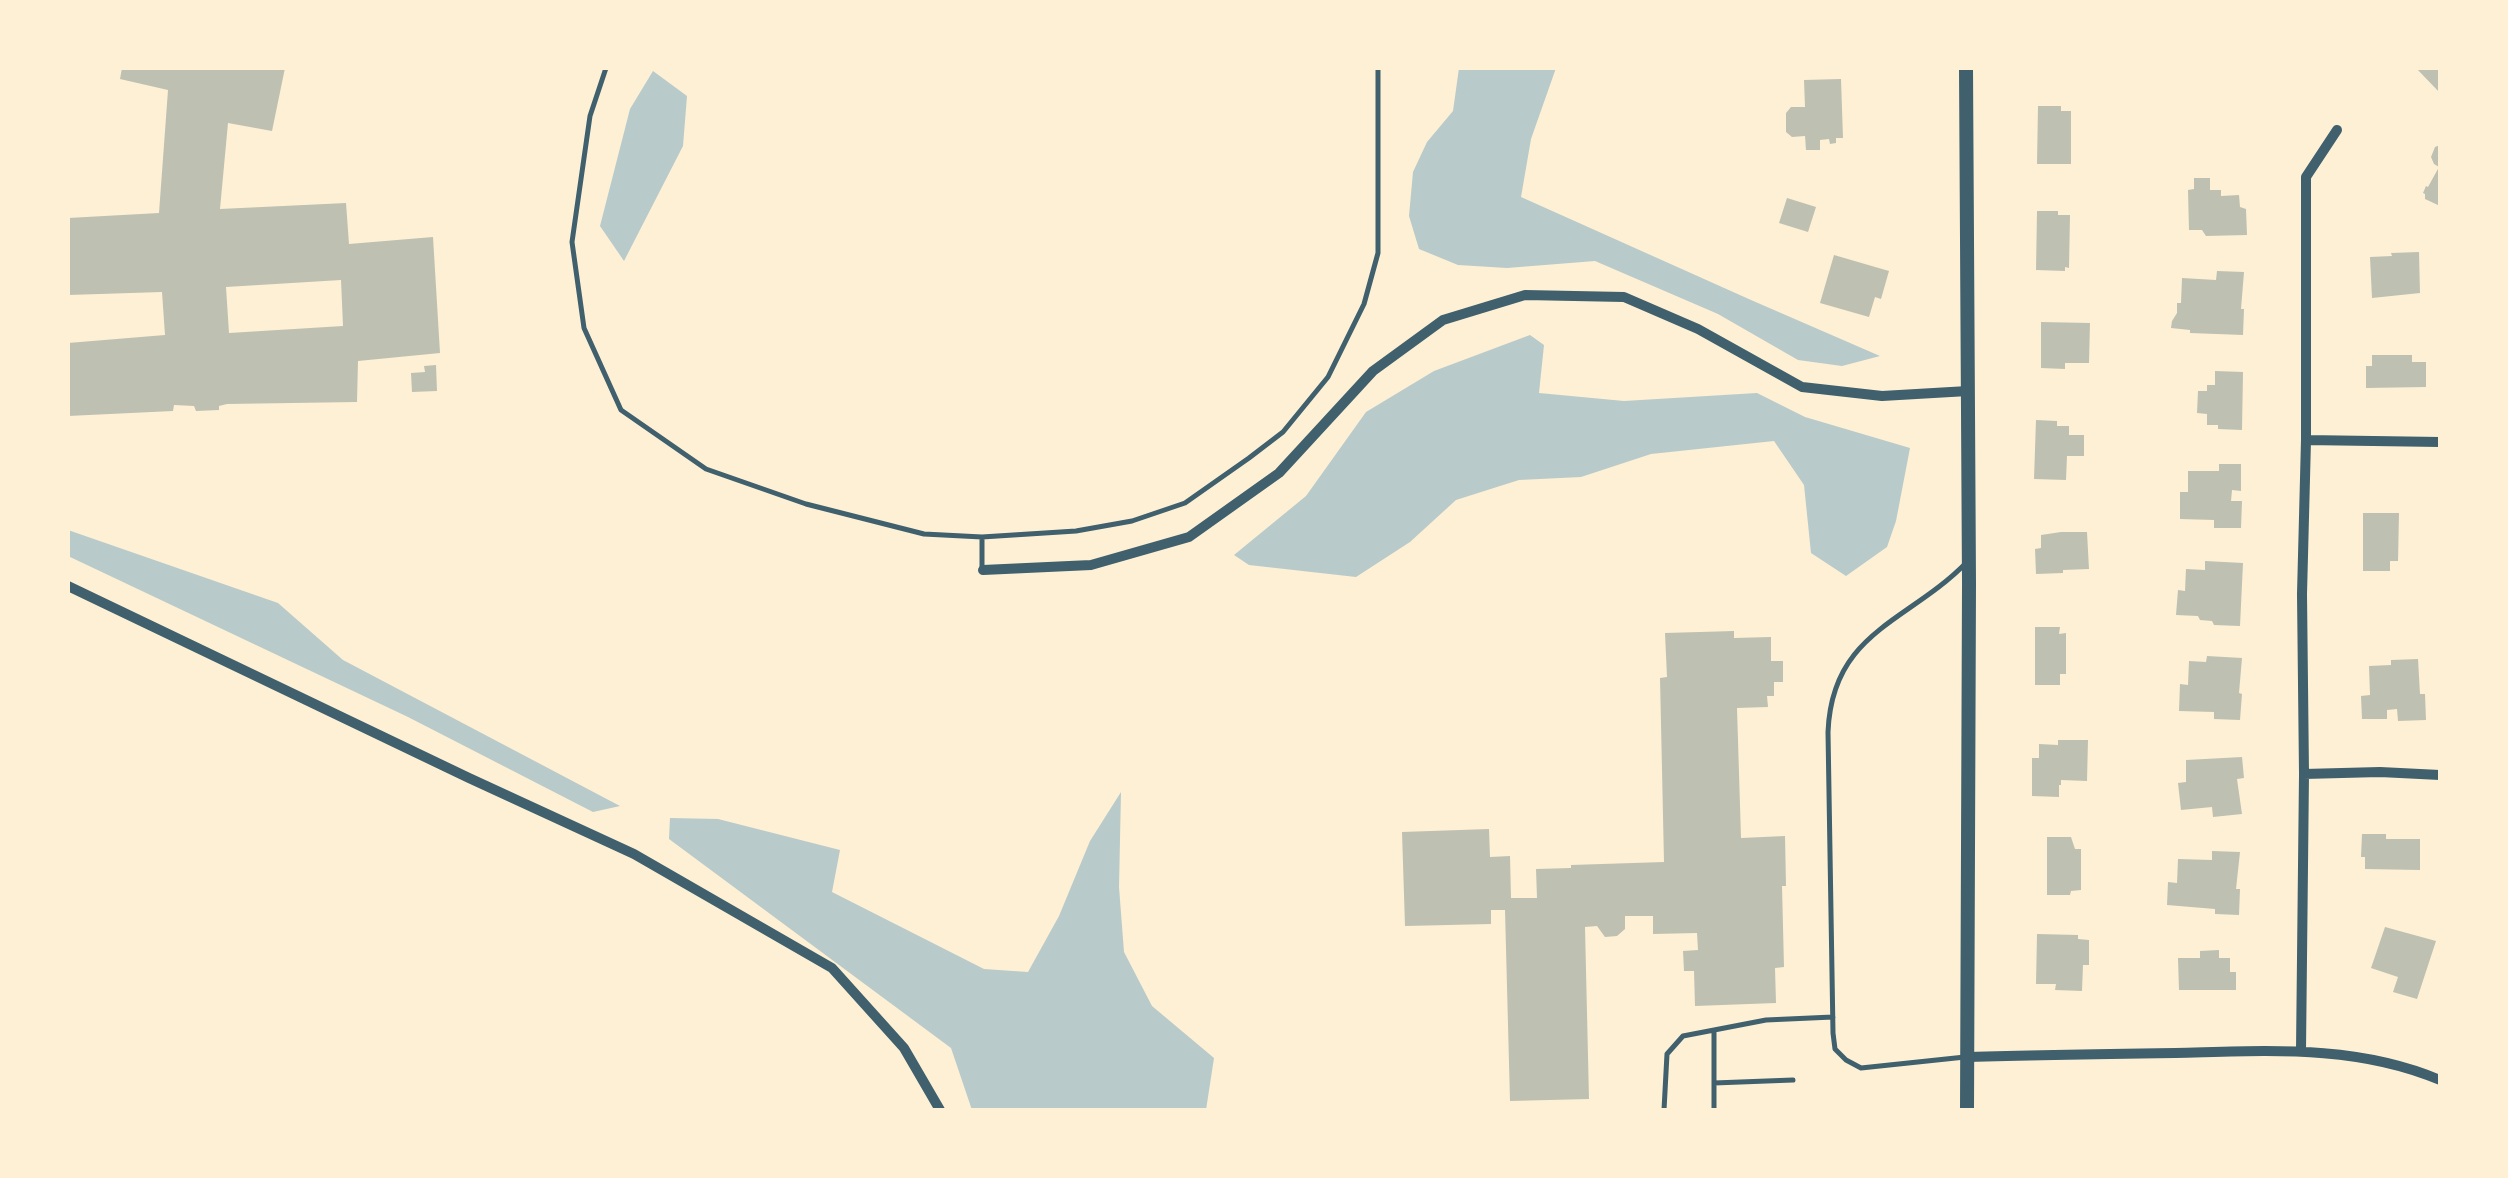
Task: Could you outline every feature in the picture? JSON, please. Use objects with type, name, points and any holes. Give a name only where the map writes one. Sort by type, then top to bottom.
[{"type":"street","points":[[1966,68],[1967,1110]]},
{"type":"street","points":[[2301,1050],[2306,177],[2338,130]]},
{"type":"street","points":[[982,570],[1091,565],[1189,536],[1278,473],[1373,371],[1443,320],[1525,295],[1624,297],[1698,329],[1802,386],[1882,396],[1968,390]]},
{"type":"street","points":[[2306,440],[2440,442]]},
{"type":"street","points":[[68,586],[634,854],[832,968],[904,1048],[940,1110]]},
{"type":"street","points":[[2304,774],[2440,775]]},
{"type":"street","points":[[1968,1057],[2301,1050],[2362,1056],[2440,1080]]},
{"type":"lane","points":[[606,68],[590,116],[572,242],[584,328],[621,410],[706,469],[739,481],[806,504],[924,534],[982,537],[1076,531],[1132,521],[1186,503],[1283,432],[1328,377],[1364,304],[1378,253],[1378,68]]},
{"type":"lane","points":[[982,537],[982,570]]},
{"type":"lane","points":[[1968,560],[1950,580],[1869,637],[1852,656],[1832,697],[1828,732],[1836,1049],[1861,1068],[1968,1057]]},
{"type":"lane","points":[[1664,1110],[1667,1054],[1684,1036],[1766,1020],[1833,1018]]},
{"type":"lane","points":[[1714,1030],[1714,1110]]},
{"type":"lane","points":[[1714,1083],[1794,1080]]},
{"type":"shaded area","points":[[1459,68],[1556,68],[1531,139],[1521,197],[1880,356],[1842,366],[1798,360],[1718,314],[1595,261],[1507,268],[1458,265],[1419,249],[1409,216],[1413,172],[1427,142],[1453,111]]},
{"type":"shaded area","points":[[653,71],[687,96],[683,146],[624,261],[600,226],[630,109]]},
{"type":"shaded area","points":[[1530,335],[1544,345],[1539,393],[1624,401],[1757,393],[1805,417],[1910,448],[1887,547],[1846,576],[1811,553],[1804,485],[1774,441],[1651,454],[1581,477],[1519,480],[1456,500],[1410,542],[1356,577],[1249,565],[1234,555],[1306,496],[1366,412],[1434,371]]},
{"type":"shaded area","points":[[68,530],[278,603],[343,660],[620,806],[593,812],[408,717],[68,556]]},
{"type":"shaded area","points":[[1121,792],[1119,887],[1124,952],[1152,1006],[1214,1058],[1206,1110],[972,1110],[951,1048],[669,839],[670,818],[718,819],[840,850],[832,892],[984,969],[1028,972],[1059,916],[1090,841]]},
{"type":"building","points":[[122,68],[285,68],[272,131],[228,123],[220,209],[346,203],[349,244],[433,237],[440,353],[358,361],[357,402],[227,404],[219,406],[219,410],[196,411],[194,406],[174,405],[173,411],[68,416],[68,343],[165,335],[162,292],[68,295],[68,218],[159,213],[168,90],[120,79]],"holes":[[[341,280],[343,326],[229,333],[226,287]]]},
{"type":"building","points":[[2416,68],[2440,68],[2440,93]]},
{"type":"building","points":[[1841,79],[1843,138],[1830,144],[1829,139],[1820,140],[1820,150],[1806,150],[1805,136],[1792,137],[1786,132],[1786,113],[1791,107],[1805,107],[1804,80]]},
{"type":"building","points":[[2038,106],[2061,106],[2061,111],[2071,111],[2071,164],[2037,164]]},
{"type":"building","points":[[2440,145],[2440,206],[2425,199],[2423,193],[2439,167],[2431,157]]},
{"type":"building","points":[[2194,178],[2210,178],[2210,190],[2221,190],[2221,196],[2239,195],[2240,207],[2246,209],[2247,235],[2206,236],[2202,230],[2189,230],[2188,190],[2194,189]]},
{"type":"building","points":[[1787,198],[1816,207],[1808,232],[1779,223]]},
{"type":"building","points":[[2037,211],[2070,215],[2069,268],[2065,267],[2065,271],[2036,270]]},
{"type":"building","points":[[2419,252],[2420,293],[2372,298],[2370,257]]},
{"type":"building","points":[[1834,255],[1889,271],[1881,299],[1875,297],[1869,317],[1820,303]]},
{"type":"building","points":[[2217,271],[2244,272],[2243,335],[2190,333],[2171,328],[2177,303],[2181,303],[2182,278],[2216,280]]},
{"type":"building","points":[[2041,322],[2090,323],[2089,363],[2065,363],[2065,369],[2041,368]]},
{"type":"building","points":[[2372,355],[2412,355],[2412,362],[2426,362],[2426,387],[2366,388],[2366,366],[2372,366]]},
{"type":"building","points":[[436,365],[437,391],[412,392],[411,373],[425,372],[424,366]]},
{"type":"building","points":[[2215,371],[2243,372],[2242,430],[2207,425],[2207,414],[2197,413],[2198,391],[2215,385]]},
{"type":"building","points":[[2036,420],[2057,421],[2057,426],[2069,426],[2069,435],[2084,435],[2084,456],[2067,456],[2066,480],[2034,479]]},
{"type":"building","points":[[2219,464],[2241,464],[2241,491],[2232,490],[2231,501],[2242,501],[2241,528],[2214,528],[2214,520],[2180,519],[2180,492],[2188,492],[2188,471],[2219,471]]},
{"type":"building","points":[[2363,513],[2399,513],[2398,561],[2390,561],[2390,571],[2363,571]]},
{"type":"building","points":[[2087,532],[2089,569],[2036,574],[2035,549],[2041,548],[2041,535]]},
{"type":"building","points":[[2205,561],[2243,563],[2240,626],[2214,625],[2198,616],[2176,615],[2178,590],[2185,591],[2186,569],[2205,570]]},
{"type":"building","points":[[2035,627],[2060,627],[2059,634],[2066,633],[2066,674],[2060,674],[2060,685],[2035,685]]},
{"type":"building","points":[[1734,631],[1734,638],[1771,637],[1771,661],[1783,661],[1783,682],[1774,682],[1774,696],[1767,696],[1768,707],[1737,708],[1741,838],[1785,836],[1784,967],[1775,968],[1776,1003],[1695,1006],[1694,971],[1684,971],[1683,951],[1698,950],[1697,933],[1653,934],[1653,916],[1625,916],[1625,929],[1617,936],[1605,937],[1597,926],[1585,927],[1589,1099],[1510,1101],[1505,910],[1491,910],[1491,924],[1405,926],[1402,832],[1489,829],[1490,857],[1510,856],[1511,898],[1537,898],[1536,869],[1664,862],[1660,678],[1667,677],[1665,633]]},
{"type":"building","points":[[2207,656],[2242,658],[2240,720],[2214,719],[2214,712],[2179,711],[2180,684],[2188,685],[2189,661],[2206,662]]},
{"type":"building","points":[[2418,659],[2426,720],[2398,721],[2397,709],[2387,710],[2387,719],[2362,719],[2361,696],[2370,695],[2369,666]]},
{"type":"building","points":[[2058,740],[2088,740],[2087,781],[2061,780],[2059,797],[2032,796],[2032,758],[2039,758],[2039,744],[2058,745]]},
{"type":"building","points":[[2242,757],[2244,778],[2237,779],[2242,814],[2213,817],[2212,807],[2181,810],[2178,783],[2186,782],[2186,760]]},
{"type":"building","points":[[2362,834],[2420,839],[2420,870],[2365,869]]},
{"type":"building","points":[[2047,837],[2071,837],[2075,849],[2081,849],[2081,890],[2071,891],[2070,895],[2047,895]]},
{"type":"building","points":[[2212,851],[2240,852],[2236,889],[2240,889],[2239,915],[2167,905],[2168,882],[2177,883],[2178,859],[2212,860]]},
{"type":"building","points":[[2385,927],[2436,941],[2417,999],[2393,992],[2398,977],[2371,968]]},
{"type":"building","points":[[2037,934],[2078,935],[2078,939],[2089,940],[2089,965],[2083,965],[2082,991],[2055,990],[2056,984],[2036,984]]},
{"type":"building","points":[[2219,950],[2219,958],[2230,958],[2230,972],[2236,972],[2236,990],[2179,990],[2178,958],[2200,958],[2200,951]]}]
